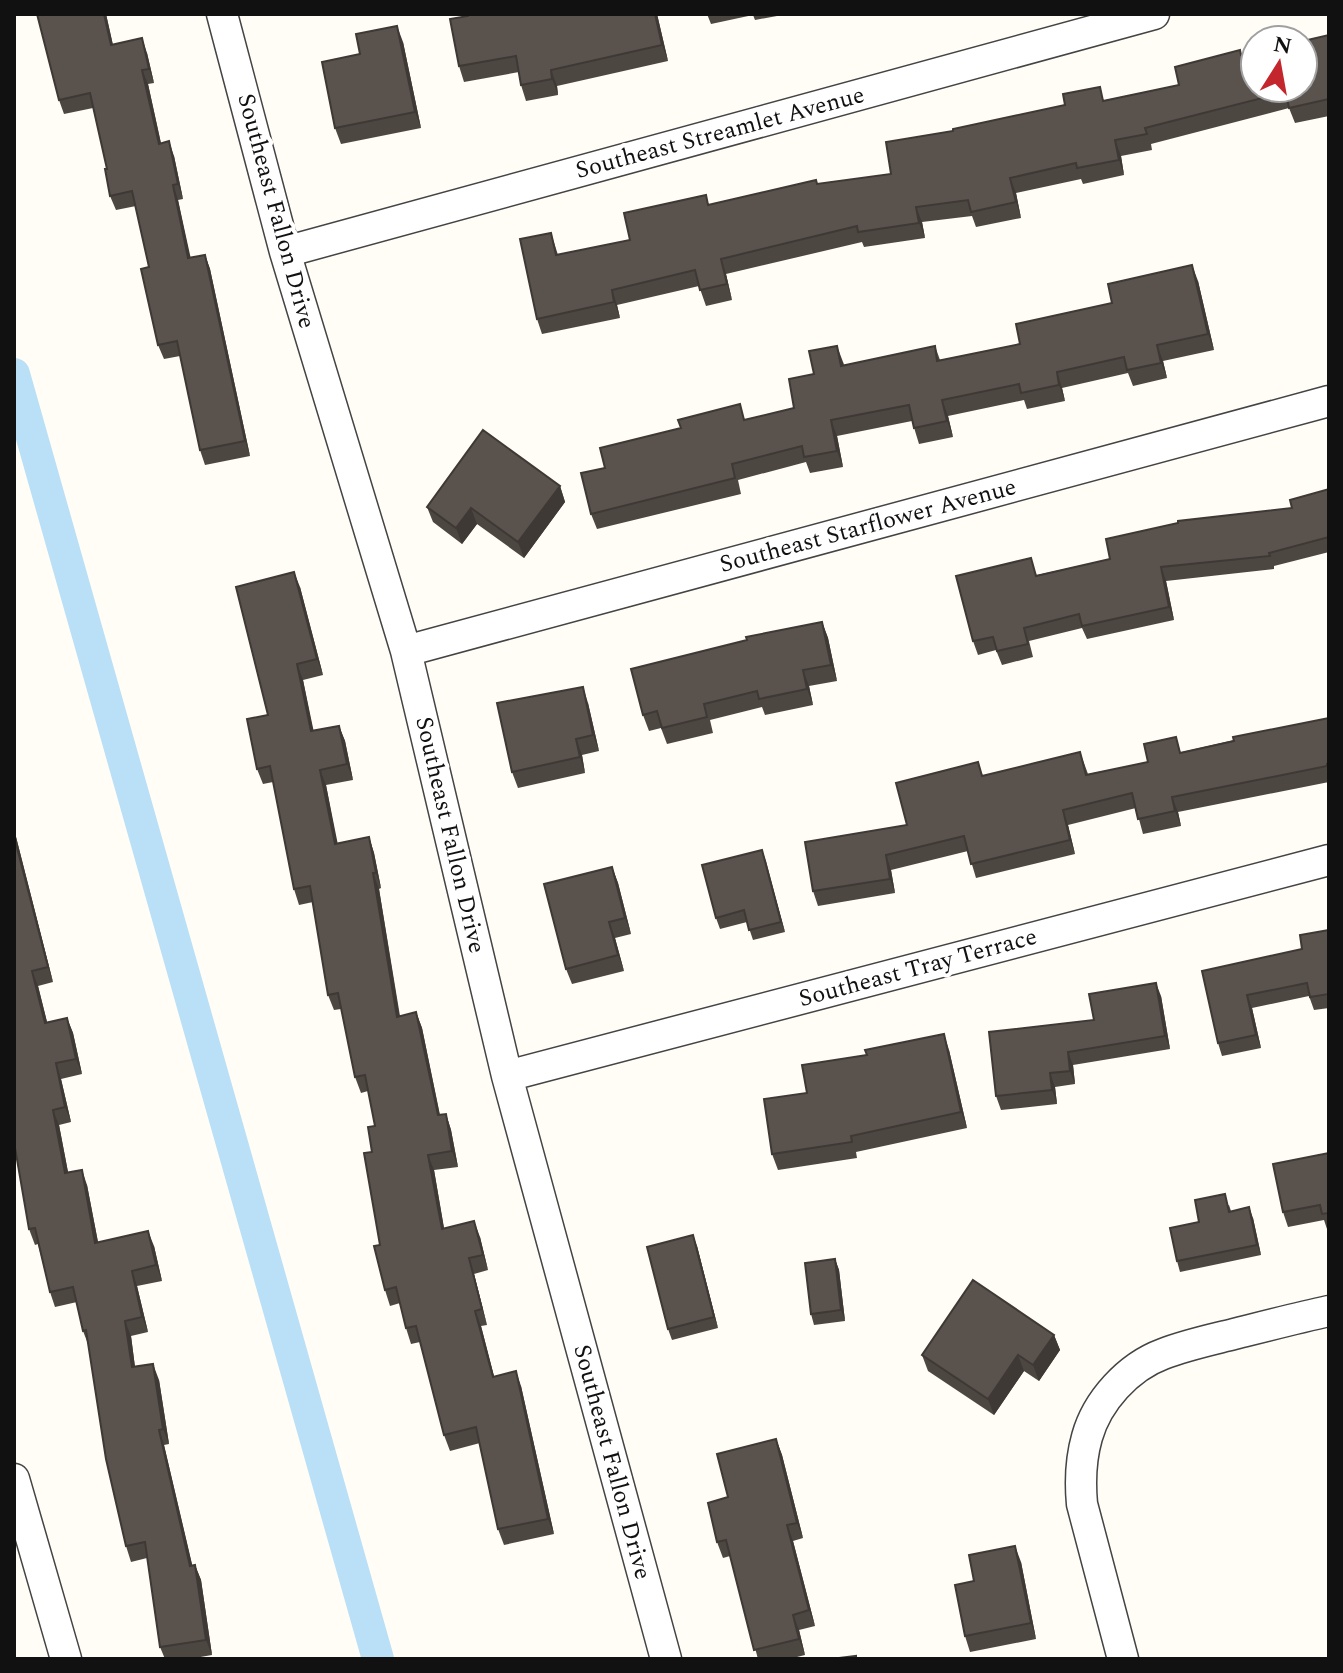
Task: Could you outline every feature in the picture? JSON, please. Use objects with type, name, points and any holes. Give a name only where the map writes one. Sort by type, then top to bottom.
[{"type":"street","name":"Southeast Fallon Drive","points":[[222,14],[285,252],[406,651],[507,1076],[666,1659]]},
{"type":"street","name":"Southeast Streamlet Avenue","points":[[285,252],[1154,14]]},
{"type":"street","name":"Southeast Starflower Avenue","points":[[406,651],[1329,401]]},
{"type":"street","name":"Southeast Tray Terrace","points":[[507,1076],[1329,860]]},
{"type":"street","points":[[1123,1659],[1082,1504],[1080,1483],[1087,1436],[1101,1406],[1137,1368],[1160,1354],[1329,1311]]},
{"type":"street","points":[[14,1479],[66,1659]]},
{"type":"building","points":[[37,14],[104,14],[111,45],[142,38],[149,69],[142,70],[159,144],[169,141],[178,184],[173,185],[188,258],[205,255],[245,441],[200,450],[177,341],[158,345],[141,269],[149,267],[132,191],[110,196],[90,93],[59,100]]},
{"type":"building","points":[[468,14],[655,14],[662,45],[551,70],[552,79],[521,85],[516,56],[459,66],[450,19]]},
{"type":"building","points":[[397,26],[415,112],[335,128],[322,62],[360,54],[356,34]]},
{"type":"building","points":[[1329,35],[1329,99],[1319,101],[1319,37]]},
{"type":"building","points":[[1239,50],[1239,104],[1145,128],[1147,134],[1115,140],[1119,160],[1077,168],[1076,163],[1010,178],[1016,202],[971,212],[968,200],[916,207],[919,223],[858,232],[857,226],[721,259],[727,284],[700,290],[695,270],[612,290],[614,302],[537,319],[520,239],[551,233],[556,255],[630,240],[624,213],[706,195],[708,205],[816,180],[817,184],[891,174],[886,142],[953,131],[1065,105],[1063,94],[1100,87],[1103,101],[1179,85],[1175,67]]},
{"type":"building","points":[[1192,265],[1208,334],[1157,345],[1161,363],[1127,370],[1124,357],[1057,372],[1059,385],[1021,393],[1019,384],[942,400],[947,421],[914,428],[909,405],[831,420],[837,451],[804,457],[802,446],[732,464],[735,478],[591,514],[581,473],[605,468],[600,448],[681,428],[678,420],[740,404],[744,420],[794,408],[789,379],[814,374],[809,351],[837,346],[841,366],[935,346],[937,361],[1020,344],[1016,324],[1112,303],[1108,284]]},
{"type":"building","points":[[483,430],[560,486],[518,542],[471,508],[456,528],[427,507]]},
{"type":"building","points":[[1329,489],[1329,537],[1269,553],[1270,556],[1161,567],[1169,607],[1082,626],[1079,614],[1024,628],[1028,644],[997,651],[993,637],[973,641],[956,576],[1031,558],[1036,576],[1110,559],[1106,539],[1178,521],[1292,508],[1290,500]]},
{"type":"building","points":[[294,572],[317,659],[297,664],[311,731],[339,726],[347,764],[320,770],[335,844],[369,837],[397,1017],[416,1012],[438,1115],[446,1114],[452,1151],[428,1155],[442,1229],[474,1221],[483,1255],[469,1258],[482,1309],[475,1311],[493,1377],[516,1371],[548,1519],[498,1529],[476,1427],[444,1435],[416,1326],[406,1328],[396,1287],[385,1290],[374,1246],[380,1245],[364,1153],[372,1152],[368,1127],[375,1126],[365,1075],[355,1077],[338,993],[328,995],[310,886],[294,889],[270,766],[257,769],[247,719],[268,715],[236,587]]},
{"type":"building","points":[[822,622],[831,665],[803,670],[807,689],[759,699],[757,691],[704,704],[707,717],[662,728],[657,711],[643,715],[631,669],[747,640],[746,637]]},
{"type":"building","points":[[583,687],[593,735],[576,739],[580,757],[512,772],[497,703]]},
{"type":"building","points":[[1329,718],[1327,766],[1172,797],[1175,811],[1138,819],[1132,793],[1063,810],[1070,840],[971,864],[964,836],[886,855],[890,879],[813,891],[805,842],[907,825],[896,783],[978,762],[982,776],[1080,752],[1086,775],[1148,762],[1144,744],[1176,737],[1180,753],[1234,741],[1233,737]]},
{"type":"building","points":[[14,836],[48,967],[32,971],[45,1023],[67,1018],[76,1059],[56,1063],[65,1107],[53,1110],[65,1173],[82,1170],[95,1243],[148,1231],[156,1265],[132,1271],[142,1317],[125,1321],[132,1367],[153,1364],[163,1429],[159,1430],[190,1566],[195,1565],[206,1640],[160,1647],[145,1542],[126,1546],[106,1459],[86,1330],[83,1331],[73,1287],[50,1292],[35,1228],[29,1229],[14,1142]]},
{"type":"building","points":[[762,850],[781,922],[749,930],[744,910],[716,918],[702,865]]},
{"type":"building","points":[[612,867],[625,918],[609,922],[618,955],[566,969],[544,884]]},
{"type":"building","points":[[1329,930],[1329,994],[1310,997],[1307,983],[1247,995],[1256,1035],[1218,1043],[1202,971],[1302,949],[1300,935]]},
{"type":"building","points":[[1156,983],[1165,1036],[1068,1052],[1070,1071],[1050,1073],[1052,1090],[996,1096],[989,1032],[1094,1020],[1089,994]]},
{"type":"building","points":[[944,1034],[961,1112],[851,1136],[852,1142],[772,1154],[764,1099],[807,1093],[802,1065],[867,1055],[865,1050]]},
{"type":"building","points":[[1329,1153],[1329,1213],[1322,1214],[1320,1205],[1283,1212],[1273,1164]]},
{"type":"building","points":[[1225,1194],[1229,1212],[1249,1207],[1257,1245],[1177,1261],[1170,1228],[1199,1222],[1195,1200]]},
{"type":"building","points":[[693,1235],[714,1317],[668,1329],[647,1247]]},
{"type":"building","points":[[835,1259],[841,1310],[811,1314],[805,1263]]},
{"type":"building","points":[[973,1280],[1054,1335],[1033,1365],[1018,1355],[988,1399],[922,1355]]},
{"type":"building","points":[[776,1439],[797,1523],[787,1525],[809,1610],[793,1615],[799,1639],[754,1650],[726,1540],[717,1542],[708,1503],[728,1497],[717,1454]]},
{"type":"building","points":[[1015,1546],[1031,1623],[965,1636],[955,1585],[974,1581],[969,1555]]},
{"type":"waterway","points":[[14,374],[378,1659]]}]
